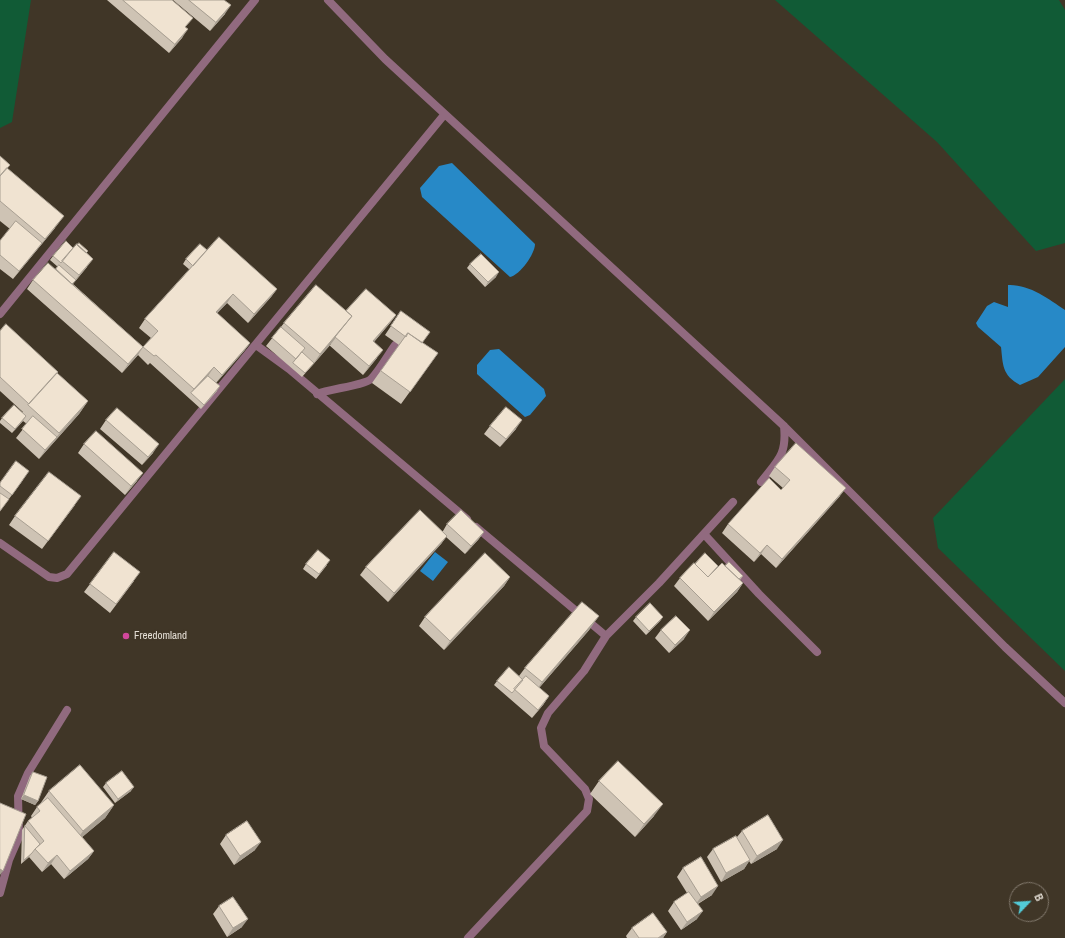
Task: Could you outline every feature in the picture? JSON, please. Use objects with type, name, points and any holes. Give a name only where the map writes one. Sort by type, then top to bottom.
[{"type":"street","points":[[0,314],[255,0]]},
{"type":"street","points":[[328,0],[385,59],[444,115],[784,426],[1005,647],[1065,703]]},
{"type":"street","points":[[0,543],[49,577],[57,578],[67,574],[256,346],[444,115]]},
{"type":"street","points":[[317,394],[329,389],[361,384],[370,380],[395,345]]},
{"type":"street","points":[[256,346],[289,369],[606,636]]},
{"type":"street","points":[[761,482],[783,453],[786,440],[784,426]]},
{"type":"street","points":[[468,938],[586,811],[589,799],[585,789],[544,746],[541,728],[548,713],[584,671],[606,636],[659,583],[733,502]]},
{"type":"street","points":[[704,534],[759,594],[817,652]]},
{"type":"street","points":[[0,893],[9,860],[19,837],[18,796],[28,773],[67,710]]},
{"type":"green space","points":[[0,0],[31,0],[12,122],[0,128]]},
{"type":"green space","points":[[775,0],[1059,0],[1065,10],[1065,243],[1036,251],[937,142]]},
{"type":"green space","points":[[1065,379],[1065,671],[938,548],[933,518]]},
{"type":"water","points":[[452,163],[535,244],[526,264],[514,275],[510,277],[422,197],[420,188],[439,166]]},
{"type":"water","points":[[1008,285],[1024,287],[1038,293],[1065,310],[1065,347],[1038,377],[1020,385],[1010,377],[1004,369],[1001,347],[978,327],[976,323],[987,306],[994,302],[1008,307]]},
{"type":"water","points":[[499,349],[544,389],[546,396],[530,415],[525,417],[477,374],[477,365],[490,350]]},
{"type":"water","points":[[435,552],[448,562],[433,581],[420,571]]},
{"type":"building","points":[[123,0],[172,0],[193,18],[185,27],[188,29],[175,44]]},
{"type":"building","points":[[189,0],[224,0],[231,5],[216,22]]},
{"type":"building","points":[[0,156],[10,165],[0,176]]},
{"type":"building","points":[[7,168],[64,216],[45,239],[0,201],[0,176]]},
{"type":"building","points":[[16,221],[42,243],[19,271],[0,255],[0,241]]},
{"type":"building","points":[[219,237],[277,289],[254,314],[233,294],[216,312],[250,343],[222,375],[214,367],[194,389],[156,355],[154,356],[143,347],[158,331],[145,319]]},
{"type":"building","points":[[66,241],[73,248],[61,263],[53,256]]},
{"type":"building","points":[[79,243],[88,251],[86,253],[77,245]]},
{"type":"building","points":[[77,244],[93,259],[79,275],[62,261]]},
{"type":"building","points":[[200,244],[207,250],[193,266],[186,259]]},
{"type":"building","points":[[481,254],[499,272],[488,282],[470,264]]},
{"type":"building","points":[[48,263],[143,347],[128,364],[33,280]]},
{"type":"building","points":[[59,265],[76,280],[72,284],[56,269]]},
{"type":"building","points":[[316,285],[352,316],[320,354],[284,323]]},
{"type":"building","points":[[366,289],[396,315],[373,341],[383,350],[369,366],[335,337],[352,316],[346,311]]},
{"type":"building","points":[[401,311],[430,332],[422,343],[408,333],[406,337],[391,326]]},
{"type":"building","points":[[6,324],[58,372],[29,404],[0,377],[0,331]]},
{"type":"building","points":[[281,327],[305,348],[296,359],[272,338]]},
{"type":"building","points":[[408,333],[438,353],[410,392],[381,371]]},
{"type":"building","points":[[302,352],[314,363],[305,373],[293,363]]},
{"type":"building","points":[[57,373],[88,401],[59,433],[28,405]]},
{"type":"building","points":[[208,376],[220,386],[204,405],[191,393]]},
{"type":"building","points":[[14,405],[26,416],[15,429],[2,418]]},
{"type":"building","points":[[506,407],[522,420],[506,439],[490,426]]},
{"type":"building","points":[[117,408],[159,444],[148,457],[106,420]]},
{"type":"building","points":[[33,416],[57,437],[45,450],[22,429]]},
{"type":"building","points":[[96,431],[143,473],[131,486],[84,444]]},
{"type":"building","points":[[796,443],[846,488],[782,559],[767,545],[760,553],[728,524],[769,478],[781,490],[790,480],[775,467]]},
{"type":"building","points":[[16,461],[29,471],[12,495],[0,486],[0,483]]},
{"type":"building","points":[[49,472],[81,496],[48,541],[15,516]]},
{"type":"building","points":[[0,493],[9,499],[0,511]]},
{"type":"building","points":[[420,510],[447,536],[394,593],[366,567]]},
{"type":"building","points":[[461,510],[484,532],[471,546],[447,524]]},
{"type":"building","points":[[318,550],[330,560],[319,574],[306,564]]},
{"type":"building","points":[[114,552],[140,572],[116,604],[90,584]]},
{"type":"building","points":[[485,553],[510,577],[450,641],[425,617]]},
{"type":"building","points":[[705,553],[718,566],[708,577],[695,564]]},
{"type":"building","points":[[729,562],[743,576],[739,579],[725,566]]},
{"type":"building","points":[[694,563],[708,577],[722,563],[743,583],[714,612],[680,578]]},
{"type":"building","points":[[582,602],[599,616],[542,682],[525,668]]},
{"type":"building","points":[[650,603],[663,617],[649,631],[636,617]]},
{"type":"building","points":[[676,616],[690,630],[675,645],[661,630]]},
{"type":"building","points":[[509,667],[523,680],[512,693],[497,681]]},
{"type":"building","points":[[526,676],[549,696],[538,710],[514,689]]},
{"type":"building","points":[[618,761],[663,804],[644,824],[599,781]]},
{"type":"building","points":[[80,765],[114,805],[83,831],[49,791]]},
{"type":"building","points":[[122,771],[134,787],[118,799],[106,783]]},
{"type":"building","points":[[33,772],[47,777],[38,801],[24,795]]},
{"type":"building","points":[[48,798],[94,851],[70,871],[57,855],[48,863],[35,849],[44,841],[28,821],[40,811],[37,807]]},
{"type":"building","points":[[0,803],[26,814],[3,871],[0,869]]},
{"type":"building","points":[[768,815],[783,840],[757,856],[742,831]]},
{"type":"building","points":[[247,821],[261,842],[240,856],[226,835]]},
{"type":"building","points":[[25,826],[40,844],[24,860]]},
{"type":"building","points":[[736,836],[750,860],[726,873],[713,849]]},
{"type":"building","points":[[701,857],[718,886],[701,897],[683,868]]},
{"type":"building","points":[[689,892],[703,911],[687,922],[674,902]]},
{"type":"building","points":[[233,897],[248,919],[233,928],[219,906]]},
{"type":"building","points":[[653,913],[667,932],[658,938],[639,938],[632,928]]},
{"type":"place","name":"Freedomland","points":[[126,636]]}]
